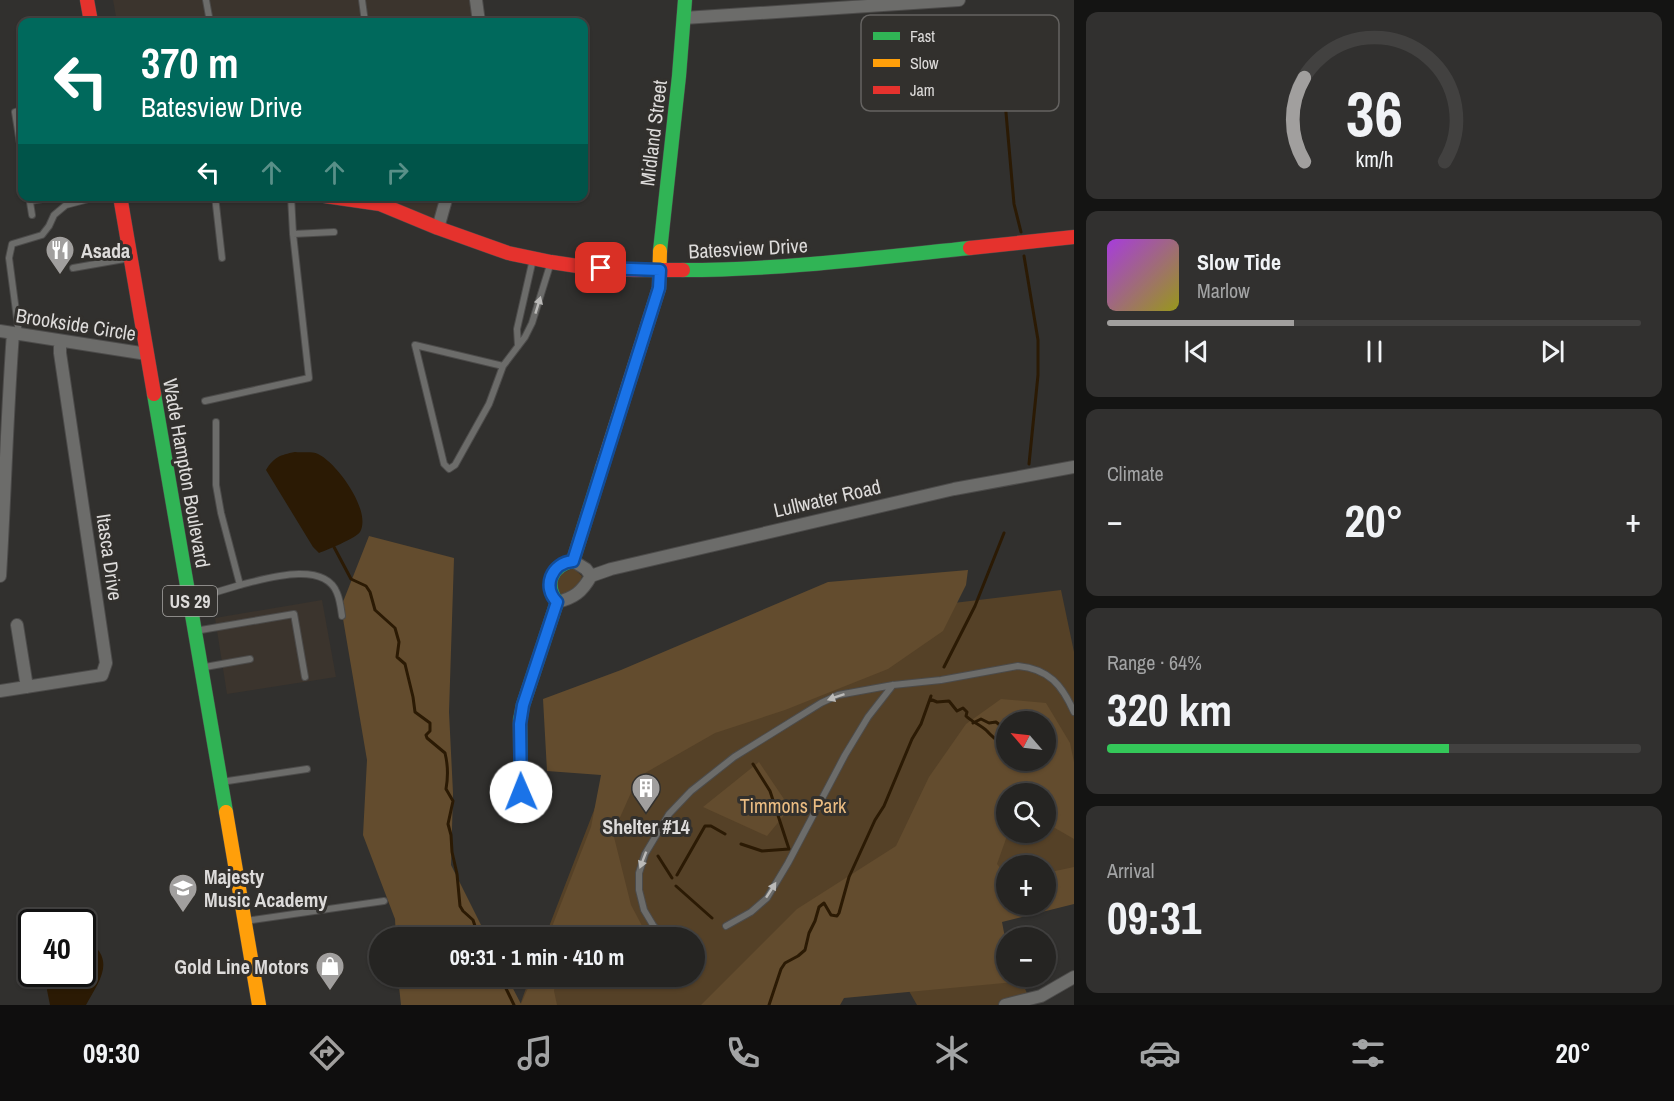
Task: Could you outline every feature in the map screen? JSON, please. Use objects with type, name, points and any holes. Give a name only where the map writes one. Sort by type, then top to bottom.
[{"type":"street","points":[[87,0],[90,18]]},
{"type":"street","points":[[476,0],[478,18]]},
{"type":"street","name":"Midland Street","points":[[573,561],[659,288],[659,256],[678,87],[685,0]]},
{"type":"street","points":[[684,18],[959,0]]},
{"type":"street","name":"Wade Hampton Boulevard","points":[[121,201],[259,1005]]},
{"type":"street","name":"Batesview Drive","points":[[359,201],[380,204],[438,228],[504,251],[584,267],[635,270],[735,270],[788,267],[1074,237]]},
{"type":"street","points":[[438,228],[446,201]]},
{"type":"street","points":[[0,576],[10,333]]},
{"type":"street","name":"Brookside Circle","points":[[10,333],[147,354]]},
{"type":"street","name":"Itasca Drive","points":[[0,691],[102,675],[106,663],[60,341]]},
{"type":"street","name":"Lullwater Road","points":[[591,576],[611,569],[920,496],[1074,467]]},
{"type":"street","points":[[573,561],[586,569],[591,576],[585,587],[571,598],[557,602],[550,590],[553,574],[558,566],[573,561]]},
{"type":"street","points":[[521,792],[520,724],[522,712],[557,602]]},
{"type":"street","points":[[17,625],[27,687]]},
{"type":"street","points":[[1005,1005],[1041,996],[1074,978]]},
{"type":"lane","points":[[206,0],[209,18]]},
{"type":"lane","points":[[362,0],[364,18]]},
{"type":"lane","points":[[18,111],[15,112],[18,131]]},
{"type":"lane","points":[[29,201],[32,215]]},
{"type":"lane","points":[[10,333],[9,258],[12,244],[42,235],[54,215],[66,205],[80,201]]},
{"type":"lane","points":[[216,201],[222,258]]},
{"type":"lane","points":[[206,401],[309,378],[291,201]]},
{"type":"lane","points":[[293,234],[334,232]]},
{"type":"lane","points":[[73,268],[131,258]]},
{"type":"lane","points":[[518,346],[517,329],[533,258]]},
{"type":"lane","points":[[503,366],[415,345],[444,464],[448,469],[454,465],[489,404],[503,366],[532,323],[551,262]]},
{"type":"lane","points":[[216,423],[216,485],[240,585]]},
{"type":"lane","points":[[189,600],[240,585],[291,575],[309,574],[326,578],[337,591],[342,616]]},
{"type":"lane","points":[[195,631],[294,614],[304,677]]},
{"type":"lane","points":[[201,668],[250,659]]},
{"type":"lane","points":[[655,927],[644,910],[639,890],[639,873],[645,854],[669,814],[691,791],[734,757],[821,703],[838,695],[1018,666],[1028,667],[1047,675],[1067,696],[1074,712]]},
{"type":"lane","points":[[726,926],[751,912],[767,898],[845,755],[868,717],[893,685]]},
{"type":"lane","points":[[221,783],[307,769]]},
{"type":"lane","points":[[245,921],[384,901]]},
{"type":"shaded area","points":[[113,0],[473,0],[475,18],[116,18]]},
{"type":"shaded area","points":[[356,201],[440,201],[435,221]]},
{"type":"shaded area","points":[[295,452],[316,453],[326,459],[351,488],[361,512],[362,523],[357,535],[319,553],[313,547],[266,470],[278,457]]},
{"type":"shaded area","points":[[369,536],[454,558],[449,712],[453,793],[451,865],[482,927],[395,927],[395,919],[363,835],[367,760],[341,607]]},
{"type":"shaded area","points":[[968,570],[966,585],[943,631],[888,669],[785,710],[715,733],[638,777],[613,833],[631,905],[643,927],[552,927],[591,827],[601,775],[547,771],[543,699],[621,670],[828,582]]},
{"type":"shaded area","points":[[322,600],[336,677],[227,694],[215,618]]},
{"type":"shaded area","points":[[1001,699],[1046,703],[1051,711],[996,711],[996,771],[1056,771],[1056,720],[1070,743],[1074,762],[1074,839],[1056,829],[1056,783],[996,783],[996,843],[1004,843],[1000,855],[996,855],[996,915],[1030,915],[1002,922],[1003,927],[996,927],[996,984],[844,998],[840,1005],[701,1005],[797,909],[896,846],[929,777],[966,724]]},
{"type":"shaded area","points":[[759,762],[790,808],[767,836],[703,807]]},
{"type":"shaded area","points":[[1074,867],[1074,904],[1056,908],[1056,871]]},
{"type":"shaded area","points":[[96,948],[103,963],[96,986]]},
{"type":"shaded area","points":[[48,987],[96,987],[86,1005],[50,1005]]},
{"type":"shaded area","points":[[399,987],[512,987],[521,1004],[529,987],[555,987],[557,1005],[401,1005]]},
{"type":"green space","points":[[573,568],[582,576],[579,586],[563,595],[557,591],[556,577]]},
{"type":"green space","name":"Timmons Park","points":[[1061,590],[1074,652],[1074,881],[1056,887],[1056,855],[996,855],[996,915],[999,915],[1001,927],[996,927],[996,987],[1024,987],[1029,998],[998,1005],[917,1005],[882,944],[795,1005],[520,1005],[526,987],[705,987],[705,927],[549,927],[613,761],[937,605]]},
{"type":"waterway","points":[[1006,111],[1014,204],[1021,232]]},
{"type":"waterway","points":[[1024,256],[1038,340],[1038,375],[1029,464]]},
{"type":"waterway","points":[[944,667],[975,606],[1004,533]]},
{"type":"waterway","points":[[334,547],[351,579],[366,586],[375,610],[395,628],[399,642],[397,657],[405,664],[415,712],[430,723],[427,738],[445,753],[446,789],[453,801],[448,824],[460,906],[473,920],[475,927]]},
{"type":"waterway","points":[[769,1005],[781,969],[785,963],[805,950],[819,907],[824,903],[831,915],[837,916],[839,913],[849,877],[875,820],[884,806],[912,739],[921,724],[931,696]]},
{"type":"waterway","points":[[930,699],[937,702],[949,701],[957,711],[963,708],[967,712],[966,716],[996,740]]},
{"type":"waterway","points":[[973,723],[981,719],[989,723],[996,722]]},
{"type":"waterway","points":[[753,764],[770,791],[789,849]]},
{"type":"waterway","points":[[677,875],[705,826],[711,826],[725,834]]},
{"type":"waterway","points":[[741,844],[762,851],[789,849]]},
{"type":"waterway","points":[[658,856],[672,878]]},
{"type":"waterway","points":[[676,886],[712,918]]},
{"type":"waterway","points":[[505,987],[514,1005]]},
{"type":"traffic: fast","points":[[660,251],[685,0]]},
{"type":"traffic: fast","points":[[683,270],[791,266],[970,248]]},
{"type":"traffic: fast","points":[[154,394],[226,812]]},
{"type":"traffic: fast","points":[[521,792],[520,720],[557,602],[551,589],[552,577],[559,567],[573,561],[602,468]]},
{"type":"traffic: slow","points":[[602,468],[659,288],[660,251]]},
{"type":"traffic: slow","points":[[226,812],[259,1005]]},
{"type":"traffic: jam","points":[[87,0],[90,18]]},
{"type":"traffic: jam","points":[[121,201],[154,394]]},
{"type":"traffic: jam","points":[[359,201],[380,204],[508,253],[584,267],[683,270]]},
{"type":"traffic: jam","points":[[970,248],[1074,237]]},
{"type":"place","name":"Asada","points":[[60,276]]},
{"type":"place","name":"Shelter #14","points":[[646,814]]},
{"type":"place","name":"Majesty Music Academy","points":[[183,914]]},
{"type":"place","name":"Gold Line Motors","points":[[330,992]]},
{"type":"route","points":[[521,792],[520,720],[557,602],[551,595],[551,579],[558,566],[573,561],[659,288],[660,270],[601,268]]}]
